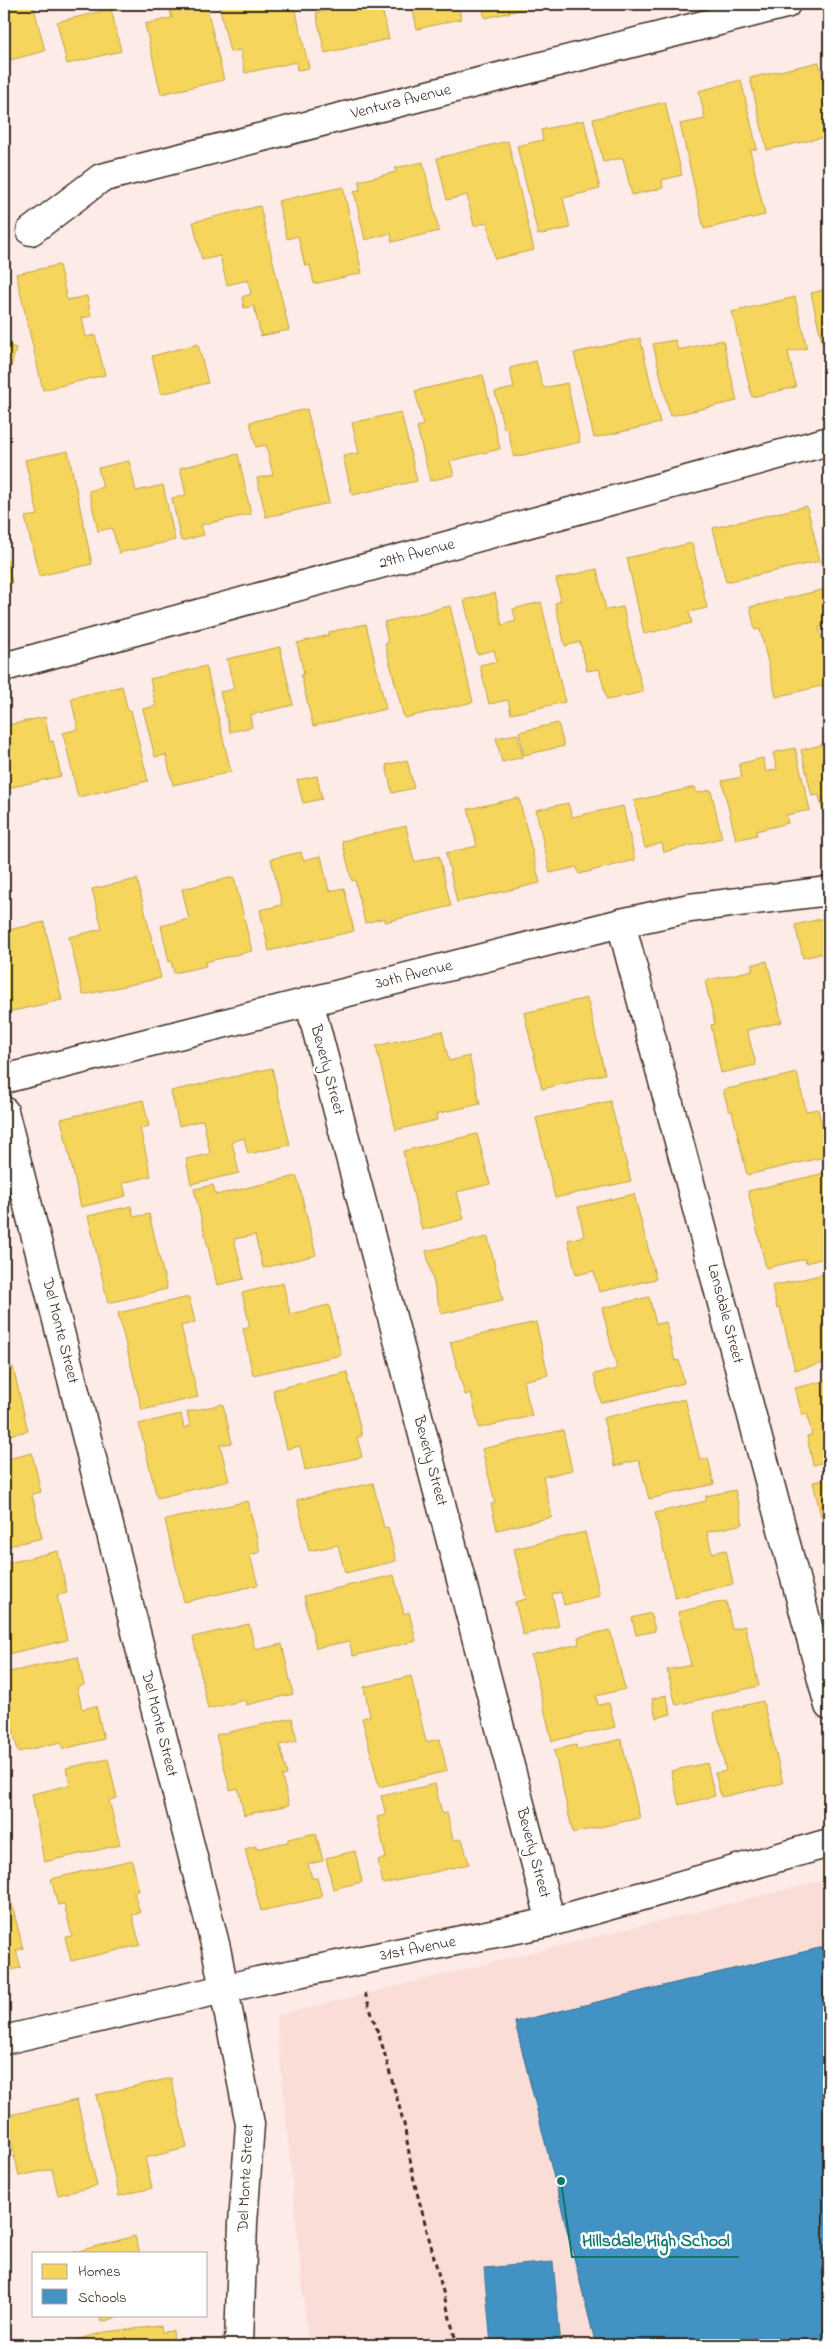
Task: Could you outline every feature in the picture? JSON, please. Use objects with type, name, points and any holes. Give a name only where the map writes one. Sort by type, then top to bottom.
[{"type":"street","name":"Ventura Avenue","points":[[31,231],[101,178],[786,4]]},
{"type":"street","name":"29th Avenue","points":[[4,667],[829,442]]},
{"type":"street","name":"30th Avenue","points":[[4,1079],[622,923],[690,908],[829,891]]},
{"type":"street","name":"Lansdale Street","points":[[622,923],[829,1706]]},
{"type":"street","name":"Beverly Street","points":[[309,1001],[551,1922]]},
{"type":"street","name":"Del Monte Street","points":[[4,1111],[225,1988],[250,2124],[243,2223],[239,2345]]},
{"type":"street","name":"31st Avenue","points":[[4,2040],[225,1988],[551,1922],[829,1843]]},
{"type":"path","points":[[363,1986],[383,2048],[404,2124],[414,2180],[457,2345]]},
{"type":"shaded area","points":[[829,1879],[829,2345],[308,2345],[276,2016]]},
{"type":"building: Homes","points":[[4,4],[33,4],[45,51],[6,61]]},
{"type":"building: Homes","points":[[168,4],[206,4],[224,80],[161,94],[145,24],[172,18]]},
{"type":"building: Homes","points":[[294,4],[309,68],[297,70],[296,62],[245,73],[240,50],[230,52],[219,5]]},
{"type":"building: Homes","points":[[331,4],[381,4],[389,39],[325,53],[316,13],[332,9]]},
{"type":"building: Homes","points":[[401,4],[458,4],[461,19],[417,29],[412,6],[402,8]]},
{"type":"building: Homes","points":[[481,4],[547,4],[485,18]]},
{"type":"building: Homes","points":[[111,9],[121,51],[67,64],[57,22]]},
{"type":"building: Homes","points":[[819,62],[829,108],[829,136],[767,150],[750,78]]},
{"type":"building: Homes","points":[[741,80],[757,149],[750,150],[765,215],[704,229],[680,124],[705,119],[699,91]]},
{"type":"building: Homes","points":[[665,102],[682,175],[662,180],[663,188],[632,195],[623,158],[603,162],[593,119]]},
{"type":"building: Homes","points":[[584,120],[600,189],[563,198],[570,228],[538,235],[517,146],[543,140],[541,130]]},
{"type":"building: Homes","points":[[508,141],[534,250],[495,259],[487,222],[474,226],[467,195],[447,200],[437,158]]},
{"type":"building: Homes","points":[[423,162],[439,231],[392,242],[391,233],[365,240],[354,191],[360,190],[359,181],[396,172],[395,168]]},
{"type":"building: Homes","points":[[343,187],[362,273],[314,284],[310,265],[305,266],[298,236],[287,239],[278,201]]},
{"type":"building: Homes","points":[[260,206],[289,330],[261,336],[254,306],[244,308],[242,297],[251,294],[248,280],[227,285],[220,256],[202,260],[193,222]]},
{"type":"building: Homes","points":[[59,265],[67,300],[87,296],[91,316],[82,318],[86,337],[95,335],[105,375],[43,390],[16,274]]},
{"type":"building: Homes","points":[[829,289],[829,374],[811,293]]},
{"type":"building: Homes","points":[[795,297],[807,348],[788,352],[796,387],[752,397],[732,312]]},
{"type":"building: Homes","points":[[640,338],[660,423],[594,438],[574,353]]},
{"type":"building: Homes","points":[[675,340],[678,350],[723,340],[737,401],[670,416],[653,344]]},
{"type":"building: Homes","points":[[4,344],[16,348],[4,394]]},
{"type":"building: Homes","points":[[198,344],[208,383],[161,394],[152,356]]},
{"type":"building: Homes","points":[[536,361],[543,388],[567,383],[580,442],[514,457],[507,428],[504,429],[495,392],[514,388],[510,368]]},
{"type":"building: Homes","points":[[483,375],[500,449],[450,461],[454,475],[430,481],[417,427],[423,425],[415,391]]},
{"type":"building: Homes","points":[[307,409],[329,503],[266,517],[257,478],[273,475],[266,445],[256,447],[250,422]]},
{"type":"building: Homes","points":[[401,412],[417,481],[352,495],[343,456],[359,453],[352,423]]},
{"type":"building: Homes","points":[[68,451],[92,564],[39,576],[25,517],[38,515],[25,460]]},
{"type":"building: Homes","points":[[238,454],[251,514],[201,525],[204,535],[181,541],[172,498],[186,495],[180,468]]},
{"type":"building: Homes","points":[[129,461],[136,491],[163,485],[175,540],[119,553],[112,528],[98,531],[89,491],[103,487],[98,468]]},
{"type":"building: Homes","points":[[807,506],[820,561],[726,582],[713,528]]},
{"type":"building: Homes","points":[[692,543],[707,608],[689,612],[692,623],[644,634],[627,558]]},
{"type":"building: Homes","points":[[4,546],[12,583],[4,585]]},
{"type":"building: Homes","points":[[597,569],[606,610],[623,607],[643,692],[607,700],[599,669],[587,671],[580,642],[565,646],[555,603],[561,601],[556,579]]},
{"type":"building: Homes","points":[[826,589],[829,615],[823,616],[825,626],[819,627],[823,643],[829,642],[829,684],[776,697],[760,629],[755,630],[750,607]]},
{"type":"building: Homes","points":[[495,593],[502,625],[516,621],[513,609],[541,602],[565,702],[511,714],[508,700],[489,704],[480,665],[497,661],[494,650],[477,654],[464,600]]},
{"type":"building: Homes","points":[[450,606],[473,702],[404,718],[385,644],[388,643],[384,622]]},
{"type":"building: Homes","points":[[366,624],[386,709],[313,726],[301,675],[304,674],[297,643],[329,635],[329,632]]},
{"type":"building: Homes","points":[[280,647],[293,705],[250,715],[252,727],[230,732],[220,692],[234,689],[227,659]]},
{"type":"building: Homes","points":[[206,666],[231,772],[173,785],[166,755],[155,757],[143,709],[156,706],[150,679]]},
{"type":"building: Homes","points":[[122,686],[128,711],[131,710],[148,781],[78,797],[63,733],[78,729],[71,698]]},
{"type":"building: Homes","points":[[45,717],[50,742],[53,741],[61,776],[4,789],[4,726]]},
{"type":"building: Homes","points":[[558,723],[564,746],[524,755],[519,732]]},
{"type":"building: Homes","points":[[517,734],[523,757],[502,762],[496,738]]},
{"type":"building: Homes","points":[[829,743],[829,827],[826,827],[819,795],[812,796],[801,750]]},
{"type":"building: Homes","points":[[795,748],[810,810],[786,815],[788,823],[756,831],[757,835],[736,840],[722,781],[742,777],[739,764],[763,758],[766,772],[777,769],[773,753]]},
{"type":"building: Homes","points":[[407,760],[414,788],[392,793],[386,765]]},
{"type":"building: Homes","points":[[317,776],[322,799],[303,803],[297,780]]},
{"type":"building: Homes","points":[[695,787],[697,793],[711,790],[722,838],[664,852],[662,843],[645,848],[634,801]]},
{"type":"building: Homes","points":[[519,798],[540,883],[457,902],[446,853],[477,846],[468,809]]},
{"type":"building: Homes","points":[[568,803],[572,817],[623,806],[635,860],[579,874],[577,867],[550,873],[536,810]]},
{"type":"building: Homes","points":[[406,826],[414,862],[439,856],[451,906],[385,922],[385,918],[365,923],[355,880],[352,881],[342,841]]},
{"type":"building: Homes","points":[[301,852],[303,860],[321,856],[329,891],[344,888],[354,931],[269,951],[260,910],[282,905],[271,859]]},
{"type":"building: Homes","points":[[234,877],[252,951],[205,962],[206,966],[174,973],[171,961],[169,962],[161,926],[189,919],[182,889]]},
{"type":"building: Homes","points":[[137,879],[161,978],[83,995],[69,937],[102,929],[92,889]]},
{"type":"building: Homes","points":[[829,917],[829,952],[803,958],[795,925]]},
{"type":"building: Homes","points":[[44,922],[62,1000],[4,1013],[4,931]]},
{"type":"building: Homes","points":[[767,961],[782,1022],[747,1030],[756,1065],[721,1073],[711,1025],[715,1024],[705,981],[753,970],[751,965]]},
{"type":"building: Homes","points":[[587,998],[605,1074],[542,1089],[524,1013]]},
{"type":"building: Homes","points":[[442,1031],[449,1061],[469,1056],[480,1104],[436,1114],[437,1120],[396,1130],[376,1046]]},
{"type":"building: Homes","points":[[272,1068],[290,1145],[248,1154],[244,1138],[232,1142],[239,1173],[191,1184],[186,1159],[210,1154],[203,1120],[179,1126],[171,1091]]},
{"type":"building: Homes","points":[[797,1073],[806,1111],[818,1109],[829,1156],[747,1175],[732,1111],[729,1111],[723,1090]]},
{"type":"building: Homes","points":[[143,1100],[149,1126],[140,1128],[151,1176],[123,1183],[126,1196],[81,1207],[61,1119]]},
{"type":"building: Homes","points":[[610,1101],[631,1181],[555,1198],[536,1118]]},
{"type":"building: Homes","points":[[477,1134],[490,1184],[457,1192],[464,1219],[422,1230],[403,1151]]},
{"type":"building: Homes","points":[[829,1172],[829,1257],[806,1263],[805,1259],[766,1268],[748,1191]]},
{"type":"building: Homes","points":[[297,1176],[316,1255],[263,1268],[255,1235],[234,1239],[244,1279],[217,1285],[194,1189],[213,1185],[216,1195]]},
{"type":"building: Homes","points":[[634,1194],[656,1279],[599,1292],[594,1271],[576,1275],[568,1240],[584,1236],[578,1207]]},
{"type":"building: Homes","points":[[131,1206],[134,1217],[149,1214],[167,1289],[108,1303],[88,1216]]},
{"type":"building: Homes","points":[[488,1237],[503,1300],[441,1314],[426,1251]]},
{"type":"building: Homes","points":[[829,1273],[829,1362],[795,1370],[780,1308],[777,1309],[772,1286]]},
{"type":"building: Homes","points":[[283,1283],[290,1314],[329,1305],[341,1355],[253,1375],[243,1329],[250,1327],[242,1293]]},
{"type":"building: Homes","points":[[189,1297],[195,1322],[181,1326],[198,1397],[142,1410],[118,1313]]},
{"type":"building: Homes","points":[[649,1297],[656,1324],[666,1322],[675,1361],[679,1360],[684,1383],[601,1403],[594,1374],[617,1369],[602,1308]]},
{"type":"building: Homes","points":[[536,1322],[548,1375],[523,1381],[532,1416],[479,1428],[471,1393],[465,1395],[450,1342]]},
{"type":"building: Homes","points":[[4,1354],[7,1369],[13,1367],[28,1431],[4,1436]]},
{"type":"building: Homes","points":[[347,1372],[362,1436],[357,1437],[362,1457],[305,1470],[300,1446],[287,1449],[273,1390]]},
{"type":"building: Homes","points":[[829,1380],[829,1461],[813,1465],[807,1436],[812,1435],[807,1413],[802,1415],[795,1388]]},
{"type":"building: Homes","points":[[685,1399],[700,1460],[708,1458],[714,1484],[649,1499],[639,1460],[615,1466],[603,1418]]},
{"type":"building: Homes","points":[[223,1404],[232,1443],[220,1445],[229,1481],[157,1498],[139,1424],[181,1414],[184,1428],[190,1426],[187,1412]]},
{"type":"building: Homes","points":[[563,1430],[572,1470],[543,1477],[552,1517],[497,1530],[491,1504],[495,1503],[482,1449]]},
{"type":"building: Homes","points":[[32,1453],[41,1492],[32,1494],[42,1538],[4,1547],[4,1460]]},
{"type":"building: Homes","points":[[829,1479],[829,1522],[828,1515],[821,1516],[813,1482]]},
{"type":"building: Homes","points":[[373,1483],[384,1528],[388,1527],[396,1561],[345,1573],[338,1545],[309,1551],[297,1500]]},
{"type":"building: Homes","points":[[735,1490],[743,1524],[707,1532],[712,1553],[726,1550],[733,1584],[675,1598],[655,1513],[706,1501],[706,1496]]},
{"type":"building: Homes","points":[[248,1501],[260,1552],[250,1555],[258,1585],[184,1602],[165,1520]]},
{"type":"building: Homes","points":[[585,1532],[600,1596],[564,1605],[561,1592],[552,1594],[559,1626],[523,1635],[515,1602],[526,1599],[514,1549]]},
{"type":"building: Homes","points":[[58,1551],[67,1593],[57,1595],[67,1640],[4,1655],[4,1564]]},
{"type":"building: Homes","points":[[394,1575],[404,1614],[409,1612],[416,1641],[353,1656],[349,1641],[316,1648],[304,1596]]},
{"type":"building: Homes","points":[[726,1601],[732,1629],[745,1626],[759,1686],[676,1705],[667,1670],[691,1665],[678,1612]]},
{"type":"building: Homes","points":[[651,1613],[655,1631],[636,1635],[632,1618]]},
{"type":"building: Homes","points":[[249,1624],[255,1650],[282,1644],[293,1694],[246,1705],[245,1700],[208,1709],[193,1637]]},
{"type":"building: Homes","points":[[610,1630],[625,1689],[596,1696],[598,1705],[609,1703],[615,1727],[552,1741],[531,1655],[579,1644],[578,1637]]},
{"type":"building: Homes","points":[[78,1657],[84,1685],[77,1687],[82,1709],[96,1706],[104,1739],[63,1749],[61,1742],[18,1752],[6,1700],[11,1699],[5,1673]]},
{"type":"building: Homes","points":[[411,1676],[426,1742],[440,1739],[447,1771],[379,1787],[362,1718],[370,1716],[364,1687]]},
{"type":"building: Homes","points":[[666,1695],[671,1714],[656,1718],[652,1699]]},
{"type":"building: Homes","points":[[763,1701],[783,1783],[721,1797],[715,1773],[726,1771],[713,1713]]},
{"type":"building: Homes","points":[[292,1718],[297,1741],[280,1745],[287,1775],[282,1776],[289,1805],[244,1815],[238,1788],[230,1790],[216,1735]]},
{"type":"building: Homes","points":[[621,1739],[640,1818],[573,1833],[554,1750],[576,1745],[577,1750]]},
{"type":"building: Homes","points":[[108,1759],[117,1798],[109,1800],[120,1845],[44,1862],[32,1794],[70,1785],[66,1768]]},
{"type":"building: Homes","points":[[707,1763],[715,1796],[679,1805],[671,1771]]},
{"type":"building: Homes","points":[[435,1784],[442,1814],[447,1813],[453,1840],[462,1839],[469,1864],[383,1884],[378,1860],[386,1858],[377,1817],[386,1815],[381,1796]]},
{"type":"building: Homes","points":[[316,1833],[323,1861],[308,1864],[312,1878],[317,1878],[322,1897],[261,1911],[245,1849],[256,1846],[256,1849],[288,1842],[288,1839]]},
{"type":"building: Homes","points":[[355,1851],[362,1882],[333,1889],[326,1858]]},
{"type":"building: Homes","points":[[132,1860],[139,1891],[134,1892],[140,1913],[132,1915],[140,1945],[71,1961],[65,1937],[72,1936],[64,1904],[58,1905],[51,1879]]},
{"type":"building: Homes","points":[[8,1888],[23,1949],[16,1950],[21,1968],[4,1971],[4,1889]]},
{"type":"building: Homes","points":[[171,2078],[187,2148],[145,2158],[152,2188],[119,2196],[96,2095]]},
{"type":"building: Homes","points":[[77,2100],[97,2186],[58,2195],[52,2169],[19,2176],[5,2116]]},
{"type":"building: Homes","points":[[135,2236],[140,2252],[75,2252]]},
{"type":"building: Homes","points":[[99,2316],[122,2316],[101,2322]]},
{"type":"building: Homes","points":[[161,2326],[162,2332],[173,2331],[174,2345],[65,2345],[64,2343],[105,2332]]},
{"type":"building: Schools","points":[[824,1947],[829,1970],[829,2345],[596,2345],[515,2022]]},
{"type":"building: Schools","points":[[824,1947],[829,1970],[829,2345],[596,2345],[515,2022]]},
{"type":"building: Schools","points":[[553,2262],[561,2345],[491,2345],[484,2268]]},
{"type":"place","name":"Hillsdale High School","points":[[561,2181]]}]
